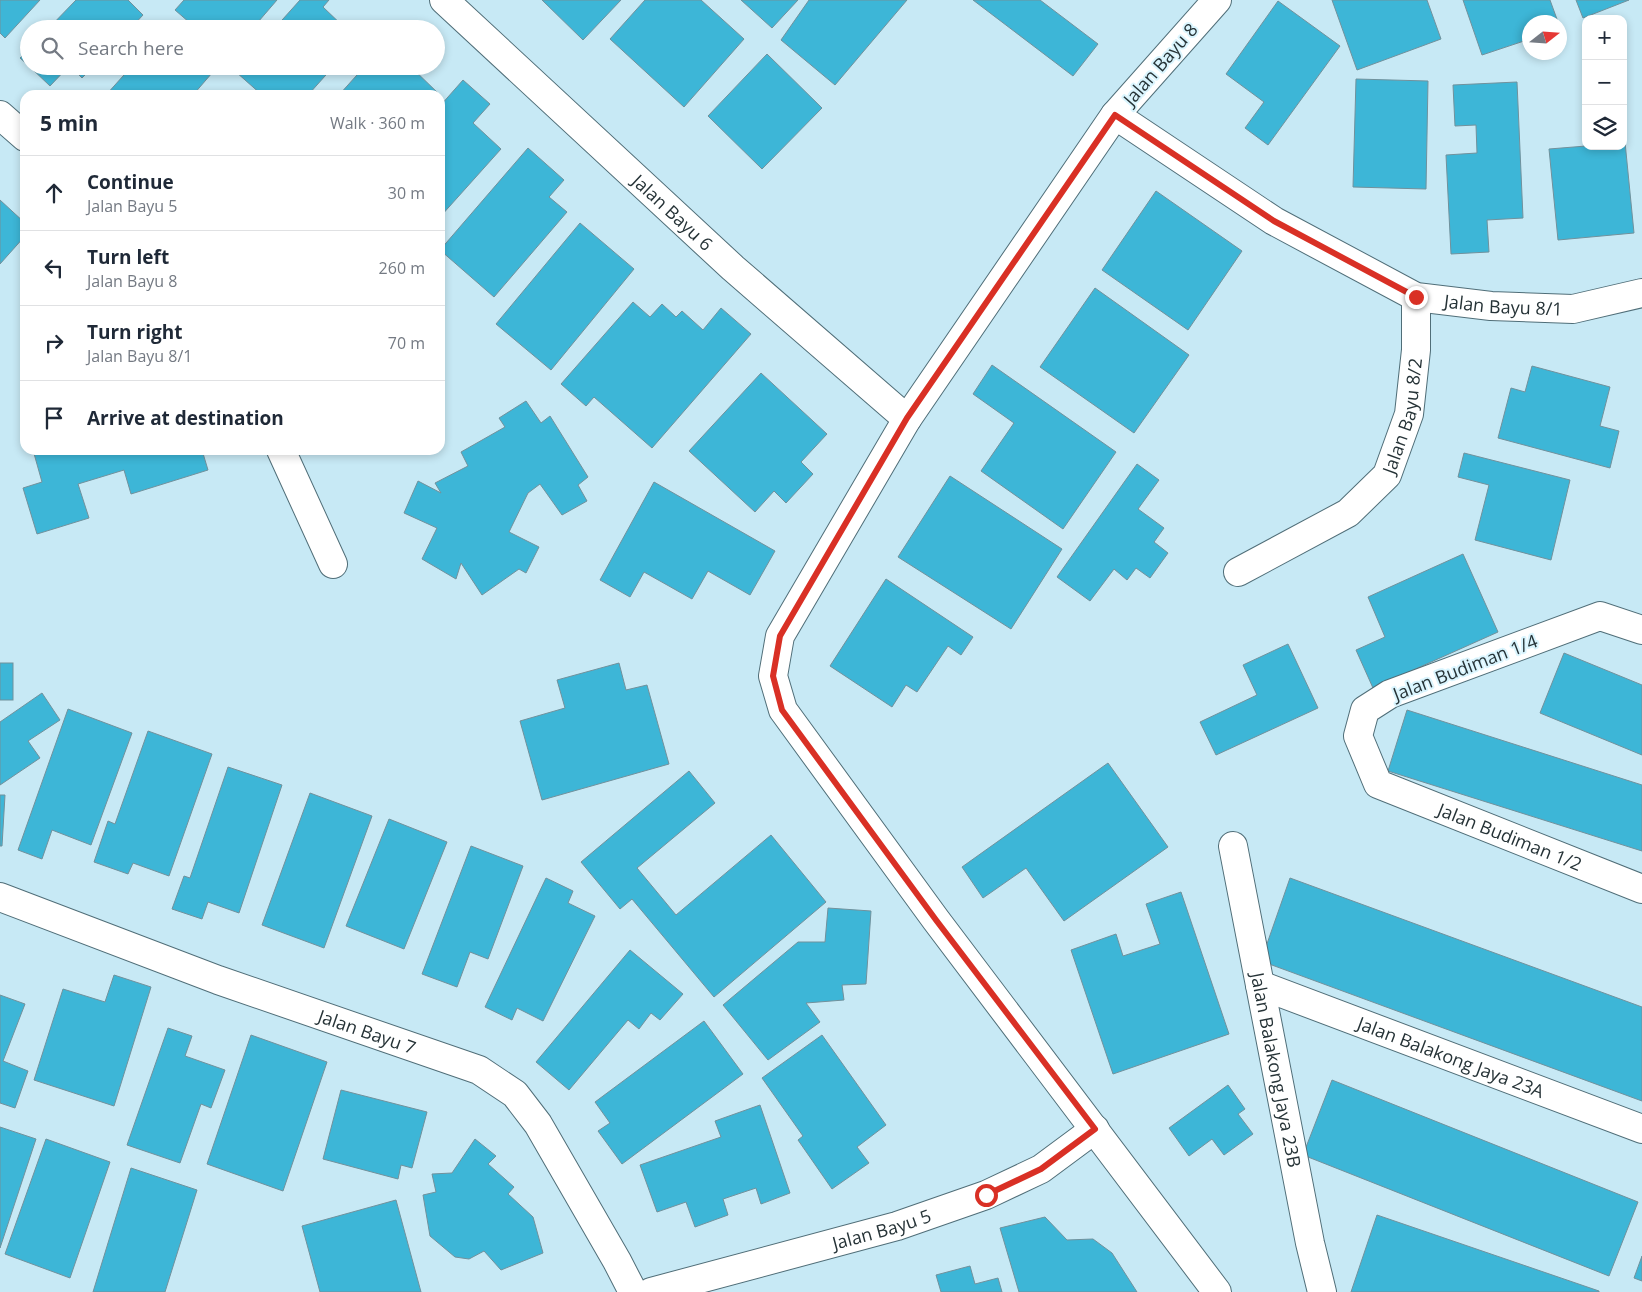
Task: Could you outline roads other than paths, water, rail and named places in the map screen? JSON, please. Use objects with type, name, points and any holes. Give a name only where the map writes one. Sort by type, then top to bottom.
[{"type":"street","name":"Jalan Bayu 6","points":[[444,0],[733,268],[907,418]]},
{"type":"street","name":"Jalan Bayu 8","points":[[1217,0],[1115,115],[907,418],[780,636],[773,676],[782,710],[936,920],[1217,1292]]},
{"type":"street","points":[[0,115],[20,133]]},
{"type":"street","name":"Jalan Bayu 8/1","points":[[1115,115],[1274,221],[1416,297],[1491,306],[1573,309],[1642,293]]},
{"type":"street","name":"Jalan Bayu 8/2","points":[[1238,572],[1348,513],[1386,475],[1409,414],[1416,350],[1416,297]]},
{"type":"street","points":[[283,455],[333,564]]},
{"type":"street","name":"Jalan Budiman 1/4","points":[[1378,784],[1358,736],[1365,710],[1390,694],[1600,616],[1642,630]]},
{"type":"street","name":"Jalan Budiman 1/2","points":[[1378,784],[1642,889]]},
{"type":"street","name":"Jalan Balakong Jaya 23B","points":[[1233,846],[1310,1244],[1322,1292]]},
{"type":"street","name":"Jalan Bayu 7","points":[[0,898],[218,980],[479,1070],[515,1094],[538,1124],[617,1261],[632,1292]]},
{"type":"street","name":"Jalan Balakong Jaya 23A","points":[[1260,985],[1642,1129]]},
{"type":"street","name":"Jalan Bayu 5","points":[[651,1292],[897,1226],[986,1195],[1041,1169],[1095,1129]]}]
